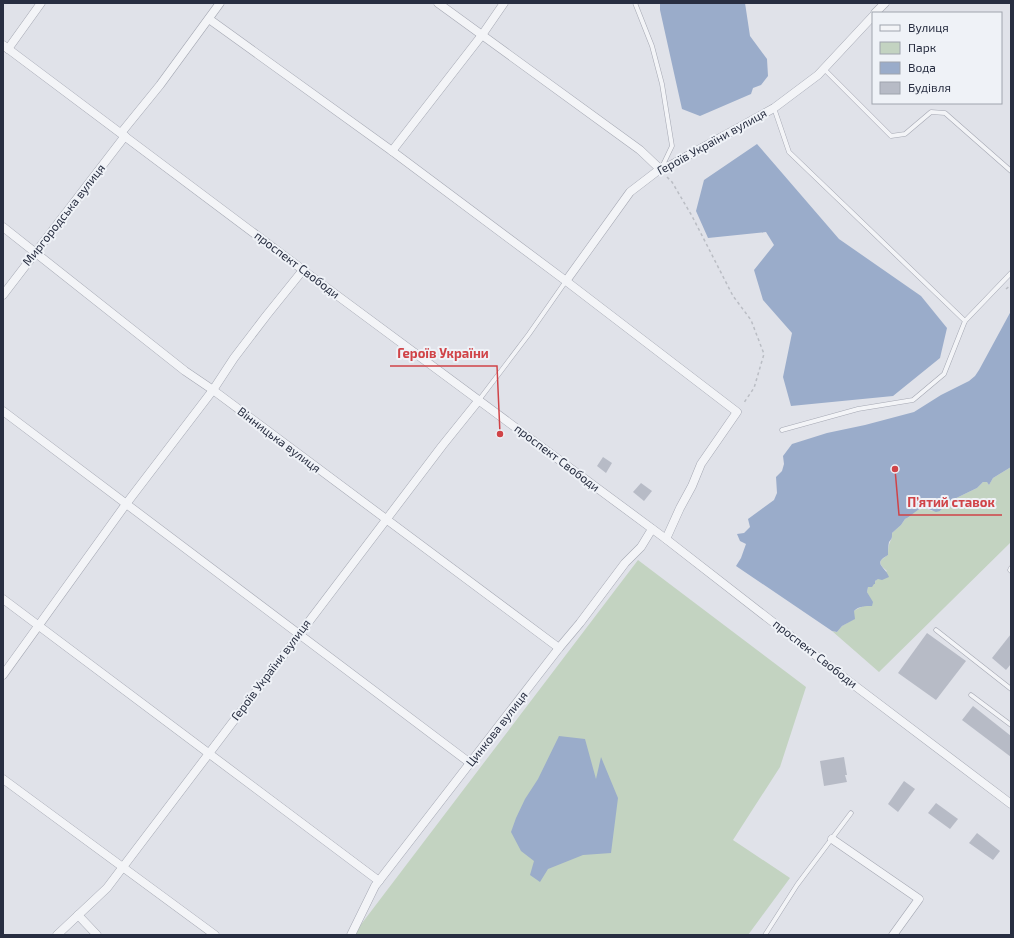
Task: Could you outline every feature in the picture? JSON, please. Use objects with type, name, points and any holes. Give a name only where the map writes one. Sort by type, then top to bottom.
[{"type":"street","points":[[5,47],[41,3]]},
{"type":"street","name":"Миргородська вулиця","points":[[3,295],[35,254],[220,3]]},
{"type":"street","points":[[438,3],[640,150],[660,169]]},
{"type":"street","points":[[392,151],[482,35],[504,3]]},
{"type":"street","points":[[876,12],[885,3]]},
{"type":"street","name":"Героїв України вулиця","points":[[566,281],[630,192],[660,169],[671,165],[774,108],[818,75],[872,17]]},
{"type":"street","points":[[209,19],[392,151],[566,281],[737,412],[701,464],[666,539]]},
{"type":"street","name":"проспект Свободи","points":[[5,47],[666,539],[846,679],[1011,804]]},
{"type":"street","name":"Вінницька вулиця","points":[[3,227],[35,254],[185,371],[213,390],[559,648]]},
{"type":"street","points":[[3,675],[126,504],[213,390],[234,358],[303,270]]},
{"type":"street","name":"Героїв України вулиця","points":[[57,935],[106,888],[442,446],[479,400]]},
{"type":"street","points":[[3,411],[470,763]]},
{"type":"street","name":"Цинкова вулиця","points":[[351,935],[375,886],[580,623],[625,562],[641,546],[652,529]]},
{"type":"street","points":[[3,599],[379,881]]},
{"type":"street","points":[[3,779],[215,935]]},
{"type":"street","points":[[832,839],[919,899],[893,935]]},
{"type":"street","points":[[78,915],[96,935]]},
{"type":"lane","points":[[635,3],[652,46],[662,84],[672,146],[660,169]]},
{"type":"lane","points":[[824,69],[891,136],[906,134],[932,112],[945,113],[1011,171]]},
{"type":"lane","points":[[774,108],[789,152],[965,322]]},
{"type":"lane","points":[[782,430],[858,409],[914,400],[944,374],[965,322],[1011,273]]},
{"type":"lane","points":[[479,400],[529,334],[566,281]]},
{"type":"lane","points":[[936,630],[1010,686]]},
{"type":"lane","points":[[971,695],[1011,724]]},
{"type":"lane","points":[[765,935],[797,885],[851,813]]},
{"type":"path","points":[[660,169],[672,182],[692,216],[733,296],[751,320],[764,354],[754,388],[737,412]]},
{"type":"green space","points":[[1011,467],[1011,542],[879,672],[832,631],[837,632],[842,626],[854,619],[854,611],[872,602],[867,592],[868,587],[887,571],[880,563],[882,559],[888,555],[888,547],[892,538],[892,533],[915,511],[925,508],[932,511],[940,511],[948,502],[977,488],[983,482],[987,481],[989,485],[993,478]]},
{"type":"green space","points":[[638,560],[806,687],[780,767],[733,840],[790,878],[748,935],[353,935]]},
{"type":"water","points":[[660,3],[745,3],[750,36],[767,59],[768,76],[761,85],[753,88],[751,94],[700,116],[682,109],[660,10]]},
{"type":"water","points":[[757,144],[839,239],[921,296],[947,328],[940,358],[893,396],[791,406],[783,377],[792,333],[763,300],[754,270],[774,245],[766,232],[708,238],[696,211],[704,180]]},
{"type":"water","points":[[1011,311],[1011,467],[993,478],[989,485],[987,482],[983,482],[977,488],[948,502],[940,511],[936,512],[923,508],[905,519],[892,533],[892,538],[889,542],[888,555],[883,558],[880,563],[889,577],[882,580],[878,579],[872,587],[868,587],[867,592],[873,602],[872,606],[856,609],[854,611],[855,619],[842,626],[837,632],[832,631],[736,566],[741,558],[746,544],[740,541],[737,534],[744,533],[750,527],[748,519],[774,500],[777,493],[776,477],[782,471],[784,464],[783,456],[792,444],[827,433],[914,412],[941,395],[969,381],[979,370]]},
{"type":"water","points":[[559,736],[585,739],[596,779],[601,757],[618,798],[611,853],[583,855],[548,869],[540,882],[530,875],[534,861],[521,851],[511,832],[525,799],[538,779]]},
{"type":"building","points":[[603,457],[612,463],[606,473],[597,466]]},
{"type":"building","points":[[641,483],[652,491],[644,501],[633,492]]},
{"type":"building","points":[[927,633],[966,661],[936,700],[898,673]]},
{"type":"building","points":[[1011,634],[1011,664],[1006,670],[992,658]]},
{"type":"building","points":[[973,706],[1011,736],[1011,757],[962,720]]},
{"type":"building","points":[[844,757],[847,782],[824,786],[820,761]]},
{"type":"building","points":[[904,781],[915,789],[898,812],[888,804]]},
{"type":"building","points":[[936,803],[958,819],[950,829],[928,813]]},
{"type":"building","points":[[977,833],[1000,851],[993,860],[969,843]]},
{"type":"place","name":"Героїв України","points":[[500,434]]},
{"type":"place","name":"П’ятий ставок","points":[[895,469]]}]
